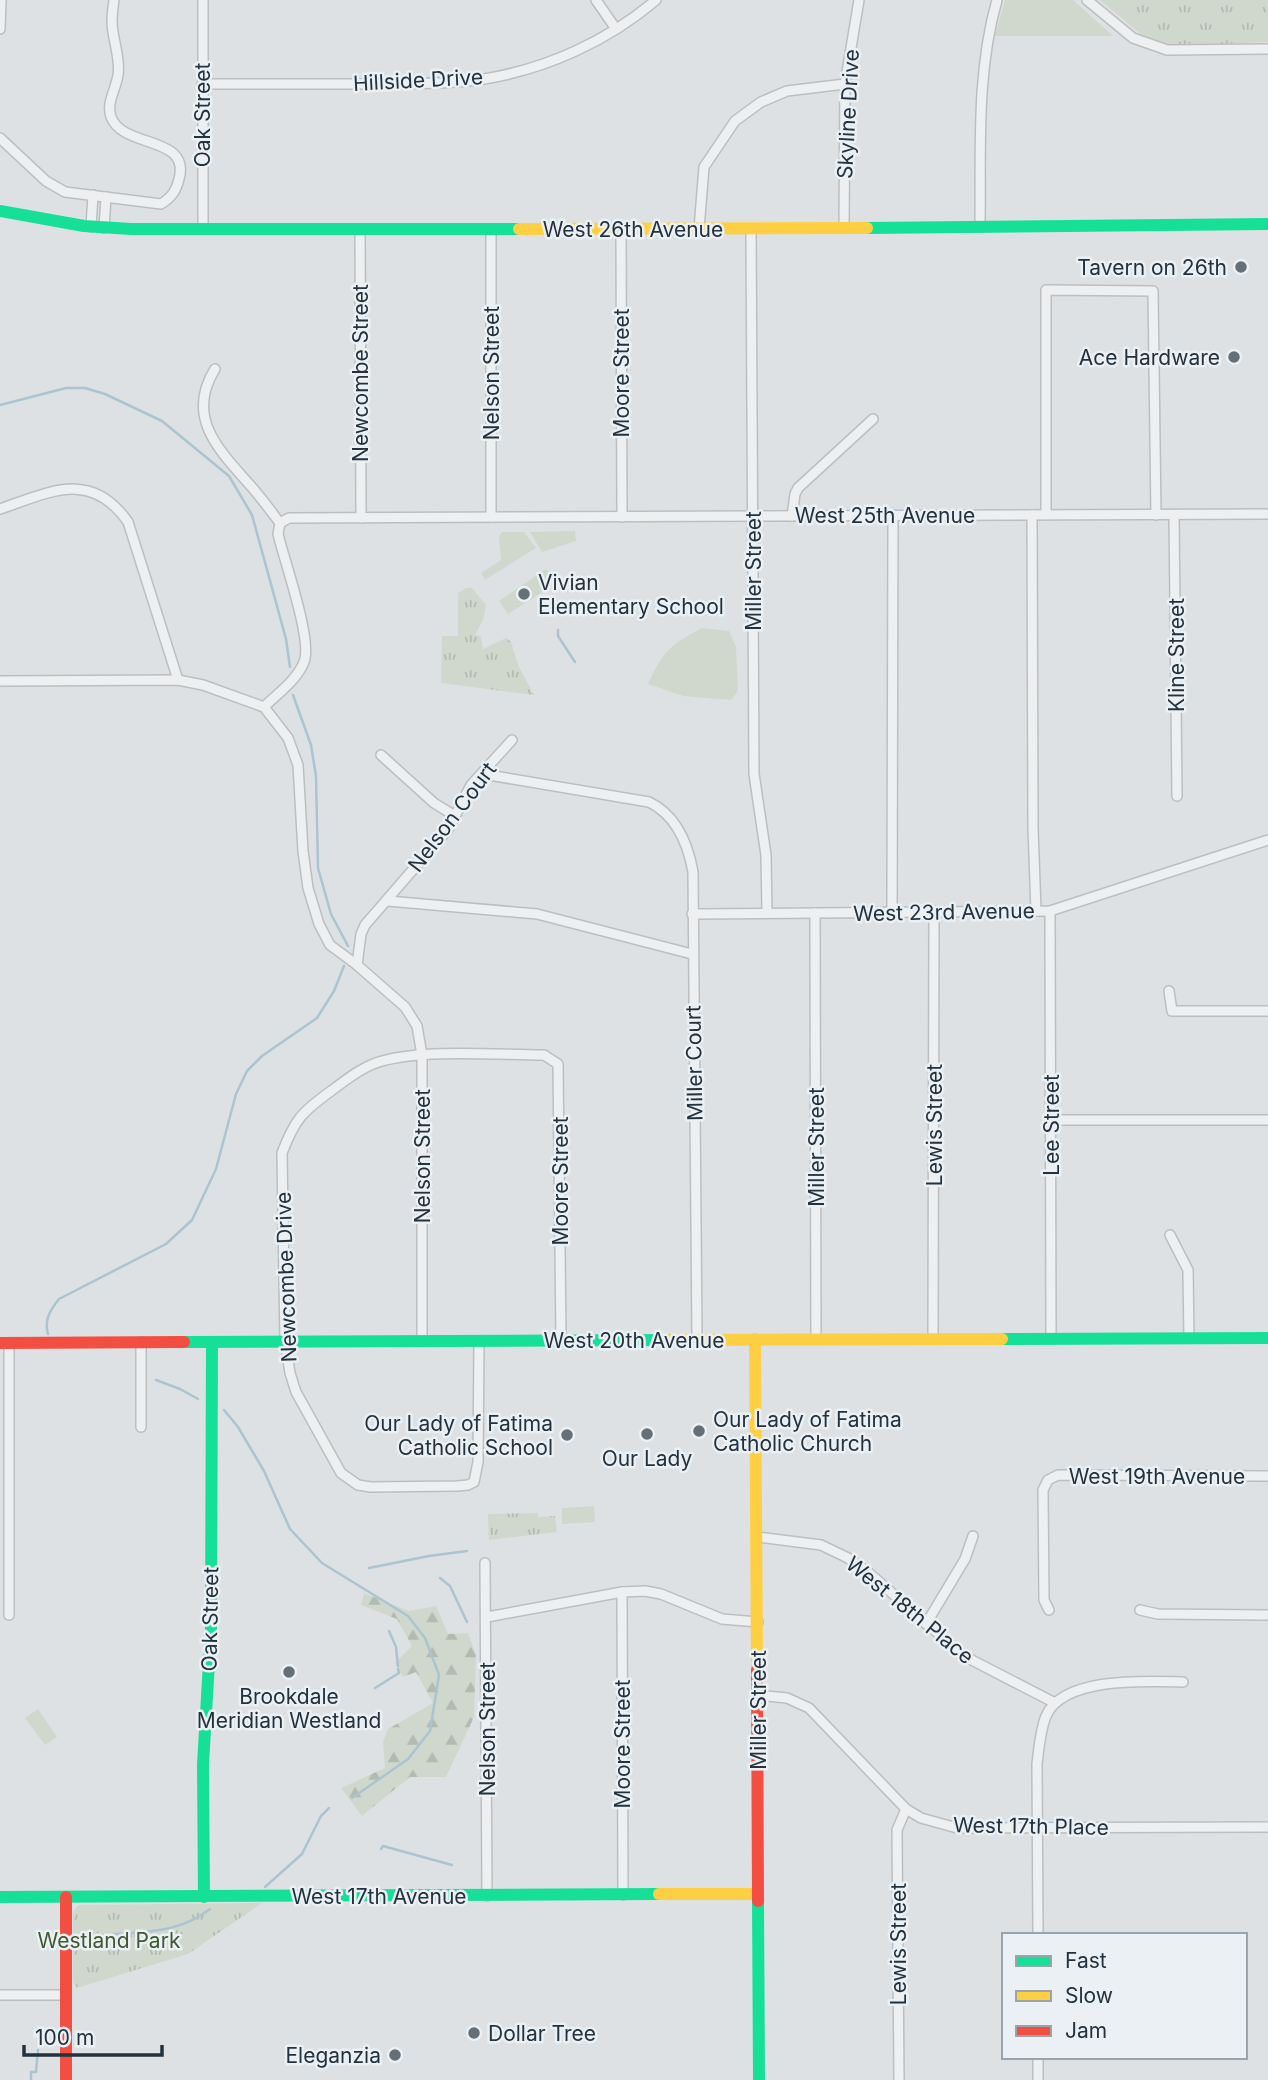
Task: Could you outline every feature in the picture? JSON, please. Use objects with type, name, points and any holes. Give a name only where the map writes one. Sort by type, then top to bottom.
[{"type":"street","points":[[0,29],[1,0]]},
{"type":"street","points":[[0,138],[46,181],[65,192],[162,204],[170,199],[177,190],[181,164],[172,152],[159,144],[135,138],[112,119],[110,106],[119,73],[112,20],[114,0]]},
{"type":"street","name":"Oak Street","points":[[202,229],[203,0]]},
{"type":"street","points":[[596,0],[616,29]]},
{"type":"street","name":"Hillside Drive","points":[[202,84],[444,83],[485,79],[523,70],[591,44],[656,0]]},
{"type":"street","name":"Skyline Drive","points":[[844,228],[845,84],[859,0]]},
{"type":"street","points":[[980,227],[981,84],[987,35],[997,0]]},
{"type":"street","points":[[1087,0],[1133,38],[1148,45],[1167,50],[1268,49]]},
{"type":"street","points":[[699,229],[704,167],[735,121],[761,102],[786,91],[845,84]]},
{"type":"street","points":[[93,195],[98,228]]},
{"type":"street","points":[[98,228],[106,197]]},
{"type":"street","name":"West 26th Avenue","points":[[0,211],[98,228],[491,230],[1268,224]]},
{"type":"street","name":"Newcombe Street","points":[[360,229],[361,518]]},
{"type":"street","name":"Moore Street","points":[[621,229],[622,517]]},
{"type":"street","name":"Miller Street","points":[[751,229],[754,774],[766,855],[767,913]]},
{"type":"street","name":"Nelson Street","points":[[491,230],[491,517]]},
{"type":"street","points":[[1046,514],[1046,290],[1073,290],[1153,291],[1156,515]]},
{"type":"street","points":[[0,681],[178,680],[203,685],[264,707],[303,665],[306,656],[305,637],[278,534],[280,523],[217,448],[208,432],[205,396],[209,379],[215,369]]},
{"type":"street","points":[[792,516],[798,488],[873,419]]},
{"type":"street","points":[[0,509],[53,491],[78,488],[102,495],[120,510],[128,522],[178,680]]},
{"type":"street","name":"West 25th Avenue","points":[[280,523],[293,518],[1268,514]]},
{"type":"street","points":[[892,912],[893,515]]},
{"type":"street","points":[[1032,515],[1033,828],[1036,911]]},
{"type":"street","name":"Kline Street","points":[[1174,515],[1177,796]]},
{"type":"street","name":"Nelson Street","points":[[264,707],[288,738],[299,765],[303,852],[308,888],[319,923],[330,945],[405,1007],[417,1026],[422,1055],[422,1341]]},
{"type":"street","name":"Nelson Court","points":[[357,965],[365,925],[449,828],[471,785],[512,740]]},
{"type":"street","points":[[381,755],[434,803],[455,816]]},
{"type":"street","name":"Miller Court","points":[[483,774],[649,802],[671,817],[685,845],[693,872],[697,1340]]},
{"type":"street","name":"West 23rd Avenue","points":[[692,914],[1051,911],[1268,840]]},
{"type":"street","points":[[388,901],[537,914],[692,954]]},
{"type":"street","name":"Lewis Street","points":[[933,1339],[934,911]]},
{"type":"street","name":"Lee Street","points":[[1051,911],[1051,1339]]},
{"type":"street","name":"Miller Street","points":[[815,913],[816,1339]]},
{"type":"street","points":[[1170,991],[1172,1011],[1268,1011]]},
{"type":"street","name":"Newcombe Drive","points":[[479,1341],[478,1462],[474,1482],[457,1486],[371,1487],[348,1480],[329,1454],[296,1392],[290,1373],[285,1341],[282,1153],[291,1128],[307,1108],[355,1074],[381,1061],[422,1055],[544,1055],[558,1064]]},
{"type":"street","name":"Moore Street","points":[[558,1064],[561,1340]]},
{"type":"street","points":[[1051,1121],[1268,1120]]},
{"type":"street","points":[[1170,1235],[1188,1270],[1189,1338]]},
{"type":"street","name":"West 20th Avenue","points":[[5,1343],[1268,1338]]},
{"type":"street","name":"Miller Street","points":[[755,1339],[759,2080]]},
{"type":"street","points":[[141,1342],[141,1427]]},
{"type":"street","name":"Oak Street","points":[[204,1897],[203,1764],[211,1629],[212,1342]]},
{"type":"street","points":[[5,1343],[9,1615]]},
{"type":"street","name":"West 19th Avenue","points":[[1049,1610],[1044,1600],[1044,1490],[1048,1480],[1058,1475],[1268,1476]]},
{"type":"street","points":[[926,1624],[965,1559],[973,1536]]},
{"type":"street","name":"West 18th Place","points":[[758,1537],[821,1545],[839,1553],[869,1573],[964,1656],[1055,1703]]},
{"type":"street","name":"Nelson Street","points":[[485,1563],[487,1896]]},
{"type":"street","points":[[486,1617],[622,1592],[645,1591],[661,1594],[722,1619],[758,1622]]},
{"type":"street","name":"Moore Street","points":[[622,1592],[623,1895]]},
{"type":"street","points":[[1140,1610],[1158,1614],[1268,1615]]},
{"type":"street","points":[[1038,1933],[1037,1764],[1040,1737],[1047,1714],[1055,1703],[1079,1690],[1109,1684],[1184,1682]]},
{"type":"street","name":"West 17th Place","points":[[758,1695],[787,1698],[809,1708],[905,1810],[921,1818],[957,1828],[1268,1827]]},
{"type":"street","name":"Lewis Street","points":[[899,2080],[897,1829],[905,1810]]},
{"type":"street","name":"West 17th Avenue","points":[[0,1897],[758,1895]]},
{"type":"street","points":[[65,1897],[66,2080]]},
{"type":"street","points":[[0,1996],[65,1995]]},
{"type":"street","points":[[1038,2059],[1038,2080]]},
{"type":"green space","points":[[1005,0],[1073,0],[1113,36],[995,36]]},
{"type":"green space","points":[[1100,0],[1268,0],[1268,42],[1171,46],[1142,35]]},
{"type":"green space","points":[[575,531],[576,541],[542,552],[530,532]]},
{"type":"green space","points":[[502,532],[524,532],[536,548],[485,580],[481,573],[501,560],[499,537]]},
{"type":"green space","points":[[546,569],[557,583],[508,614],[499,601]]},
{"type":"green space","points":[[472,588],[486,605],[483,620],[475,635],[481,636],[483,649],[506,638],[511,642],[519,667],[534,695],[441,683],[442,636],[458,636],[458,593]]},
{"type":"green space","points":[[702,628],[729,631],[736,647],[738,691],[731,700],[683,696],[648,684],[669,650]]},
{"type":"green space","points":[[594,1506],[595,1522],[562,1524],[562,1508]]},
{"type":"green space","points":[[538,1513],[538,1517],[555,1516],[557,1532],[489,1540],[488,1514]]},
{"type":"green space","points":[[364,1593],[409,1611],[436,1606],[448,1634],[468,1633],[476,1655],[474,1717],[446,1777],[410,1777],[362,1816],[341,1788],[385,1768],[383,1742],[388,1729],[433,1703],[416,1672],[403,1677],[395,1663],[412,1646],[397,1619],[361,1605]]},
{"type":"green space","points":[[38,1709],[57,1737],[45,1745],[25,1718]]},
{"type":"green space","name":"Westland Park","points":[[262,1903],[188,1954],[77,1988],[73,1982],[73,1912],[78,1905]]},
{"type":"waterway","points":[[0,405],[66,388],[85,388],[105,394],[162,421],[229,476],[252,515],[286,639],[290,667]]},
{"type":"waterway","points":[[558,630],[558,636],[575,662]]},
{"type":"waterway","points":[[293,695],[311,745],[316,776],[318,868],[331,914],[348,946]]},
{"type":"waterway","points":[[48,1334],[49,1315],[59,1299],[166,1244],[192,1220],[216,1169],[236,1094],[247,1071],[262,1056],[317,1018],[334,991],[344,966]]},
{"type":"waterway","points":[[156,1380],[198,1399]]},
{"type":"waterway","points":[[224,1410],[238,1427],[264,1471],[290,1529],[322,1563],[408,1616],[425,1638],[439,1675],[430,1731],[408,1759],[352,1798]]},
{"type":"waterway","points":[[369,1568],[467,1551]]},
{"type":"waterway","points":[[440,1578],[450,1586],[467,1622]]},
{"type":"waterway","points":[[389,1631],[396,1647],[398,1666]]},
{"type":"waterway","points":[[375,1688],[399,1673],[398,1669]]},
{"type":"waterway","points":[[265,1887],[302,1854],[321,1816],[329,1808]]},
{"type":"waterway","points":[[381,1849],[383,1846],[452,1865]]},
{"type":"waterway","points":[[76,1940],[162,1930],[178,1926],[210,1909]]},
{"type":"waterway","points":[[31,2080],[31,2072],[36,2072],[38,2050]]},
{"type":"traffic: fast","points":[[0,211],[84,226],[131,229],[519,229]]},
{"type":"traffic: fast","points":[[867,228],[1268,224]]},
{"type":"traffic: fast","points":[[1002,1339],[1268,1338]]},
{"type":"traffic: fast","points":[[184,1342],[670,1340]]},
{"type":"traffic: fast","points":[[204,1897],[203,1764],[211,1629],[212,1342]]},
{"type":"traffic: fast","points":[[0,1897],[659,1894]]},
{"type":"traffic: fast","points":[[758,1901],[759,2080]]},
{"type":"traffic: slow","points":[[519,229],[867,228]]},
{"type":"traffic: slow","points":[[755,1339],[757,1670]]},
{"type":"traffic: slow","points":[[670,1340],[1002,1339]]},
{"type":"traffic: slow","points":[[659,1894],[758,1894]]},
{"type":"traffic: jam","points":[[0,1343],[184,1342]]},
{"type":"traffic: jam","points":[[757,1670],[758,1901]]},
{"type":"traffic: jam","points":[[66,1897],[66,2080]]},
{"type":"place","name":"Tavern on 26th","points":[[1241,267]]},
{"type":"place","name":"Ace Hardware","points":[[1234,357]]},
{"type":"place","name":"Vivian Elementary School","points":[[524,594]]},
{"type":"place","name":"Our Lady of Fatima Catholic Church","points":[[699,1431]]},
{"type":"place","name":"Our Lady","points":[[647,1434]]},
{"type":"place","name":"Our Lady of Fatima Catholic School","points":[[567,1435]]},
{"type":"place","name":"Brookdale Meridian Westland","points":[[289,1672]]},
{"type":"place","name":"Dollar Tree","points":[[474,2033]]},
{"type":"place","name":"Eleganzia","points":[[395,2055]]}]
